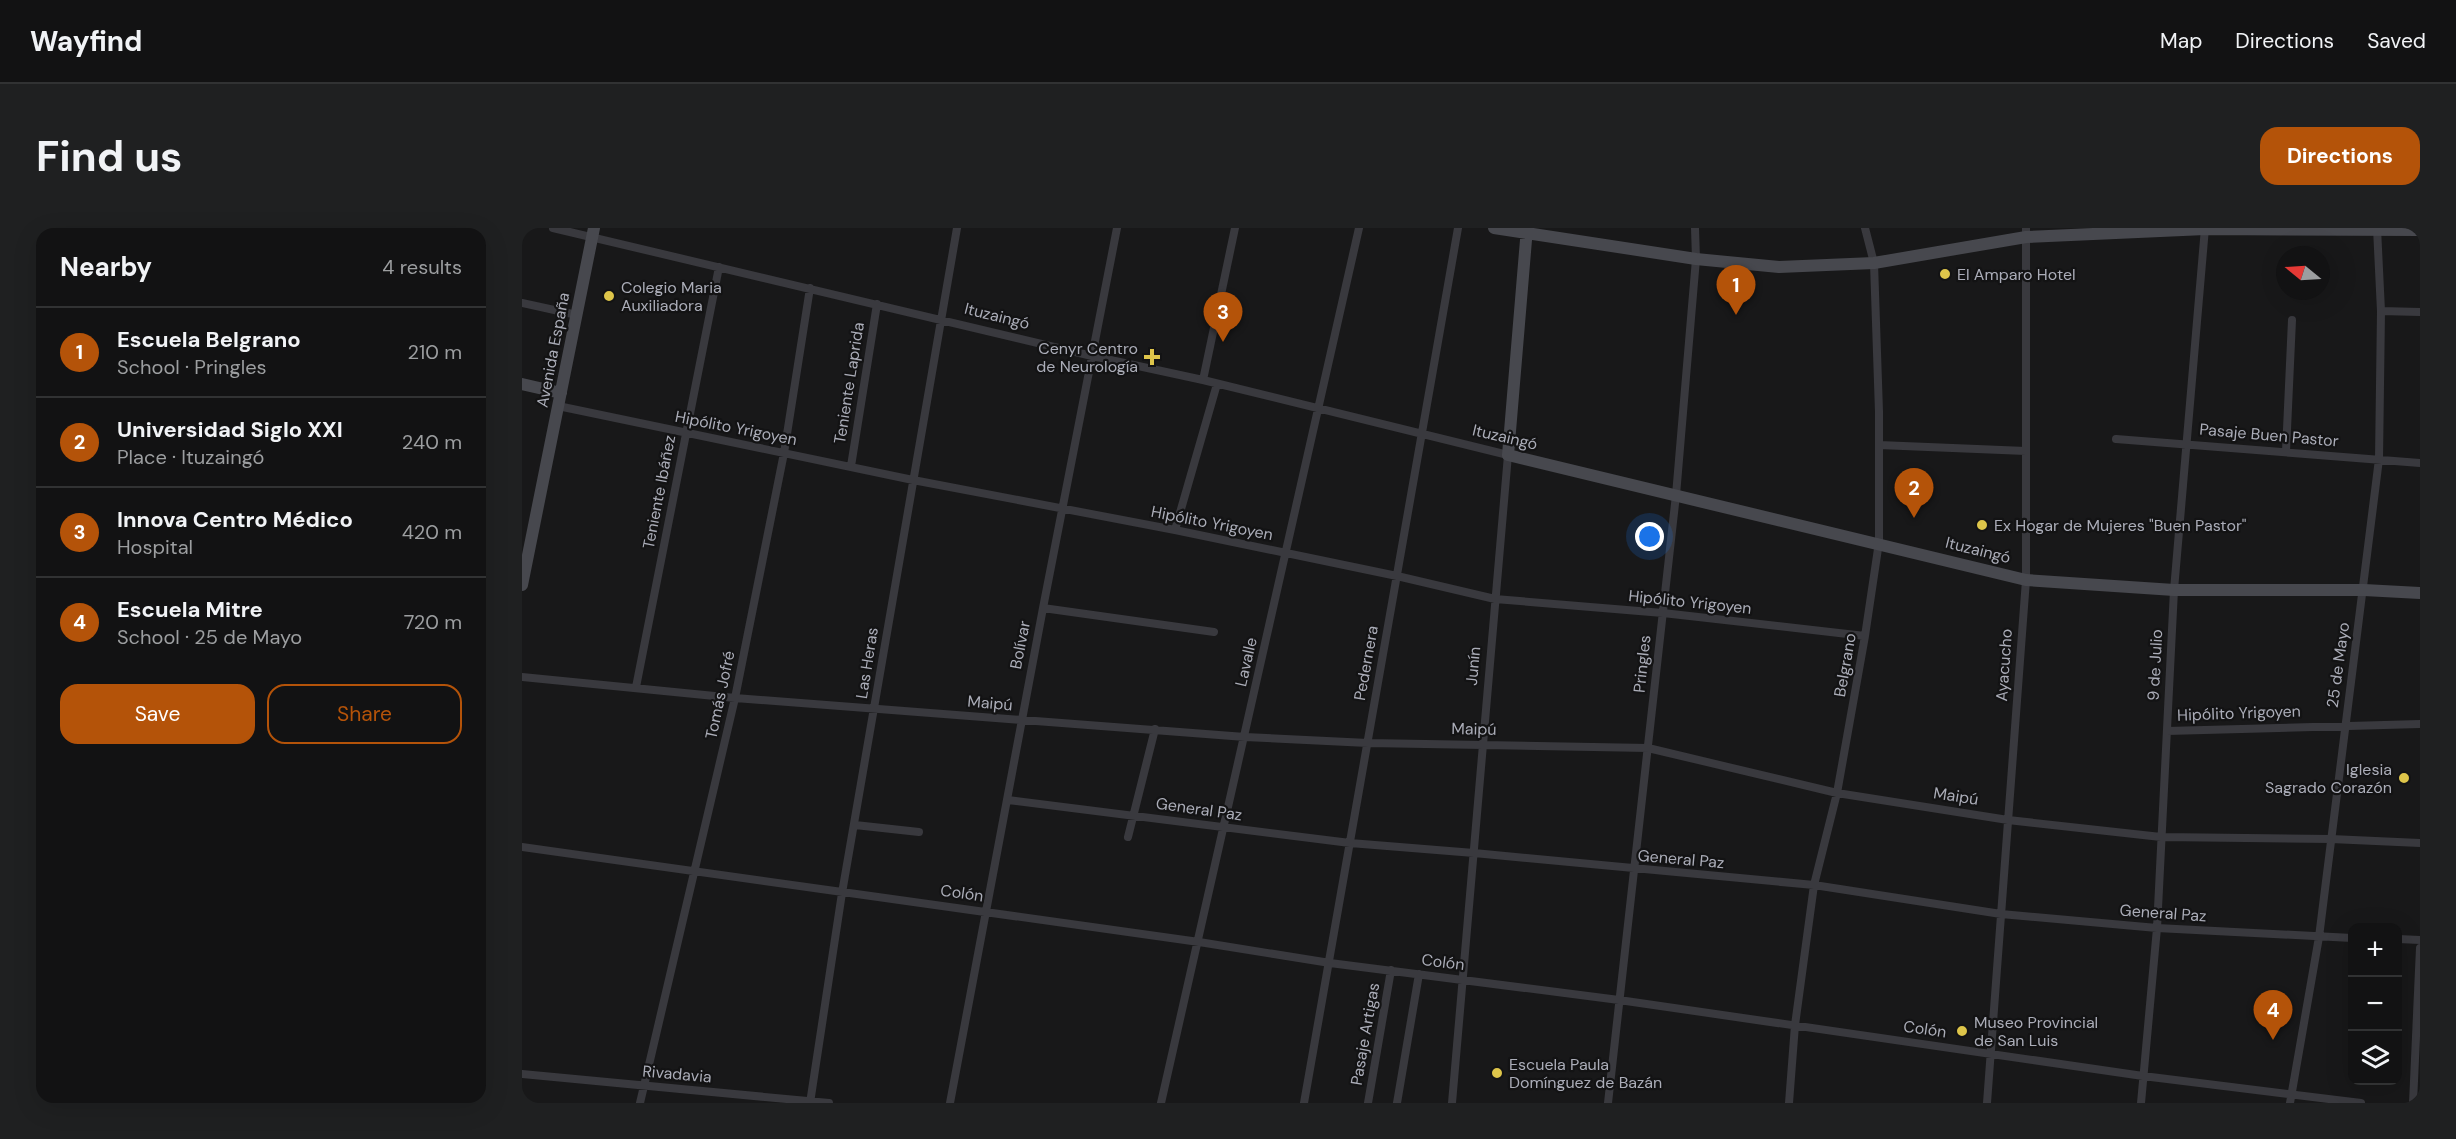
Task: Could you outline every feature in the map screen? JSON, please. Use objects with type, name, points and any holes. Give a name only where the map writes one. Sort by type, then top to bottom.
[{"type":"street","name":"Ituzaingó","points":[[553,228],[593,232],[719,267],[1879,542],[2025,580],[2174,590],[2420,592]]},
{"type":"street","name":"Las Heras","points":[[811,1102],[842,892],[957,228]]},
{"type":"street","name":"Bolívar","points":[[950,1103],[1021,721],[1117,228]]},
{"type":"street","points":[[1203,380],[1234,228]]},
{"type":"street","name":"Lavalle","points":[[1161,1103],[1359,228]]},
{"type":"street","name":"Pedernera","points":[[1304,1103],[1458,228]]},
{"type":"street","points":[[1494,228],[1527,230],[1696,259],[1779,267],[1874,263],[2026,233],[2205,229],[2420,230]]},
{"type":"street","name":"Pringles","points":[[1608,1103],[1676,495],[1696,259],[1695,228]]},
{"type":"street","name":"Belgrano","points":[[1790,1103],[1795,1025],[1814,885],[1837,793],[1879,542],[1880,445],[1874,263],[1865,228]]},
{"type":"street","name":"25 de Mayo","points":[[2291,1099],[2319,937],[2379,459],[2381,311],[2377,228]]},
{"type":"street","name":"9 de Julio","points":[[2141,1103],[2157,928],[2174,590],[2205,229]]},
{"type":"street","name":"Junín","points":[[1452,1103],[1527,230]]},
{"type":"street","name":"Avenida España","points":[[522,585],[526,535],[561,393],[593,232]]},
{"type":"street","name":"Ayacucho","points":[[1987,1103],[2025,580],[2026,233]]},
{"type":"street","name":"Teniente Ibáñez","points":[[636,687],[719,267]]},
{"type":"street","name":"Tomás Jofré","points":[[640,1103],[735,698],[784,453],[810,288]]},
{"type":"street","points":[[522,303],[576,315]]},
{"type":"street","name":"Teniente Laprida","points":[[851,466],[877,304]]},
{"type":"street","points":[[2381,311],[2420,312]]},
{"type":"street","points":[[2286,452],[2292,320]]},
{"type":"street","points":[[522,384],[561,393]]},
{"type":"street","points":[[1175,530],[1217,384]]},
{"type":"street","name":"Hipólito Yrigoyen","points":[[558,406],[913,480],[1175,530],[1397,576],[1495,599],[1865,636]]},
{"type":"street","name":"Pasaje Buen Pastor","points":[[2116,439],[2420,463]]},
{"type":"street","points":[[1880,445],[2026,451]]},
{"type":"street","points":[[1043,608],[1214,632]]},
{"type":"street","name":"Maipú","points":[[522,677],[735,698],[1245,737],[1648,748],[1837,793],[2008,820],[2161,837],[2331,839],[2420,843]]},
{"type":"street","name":"Hipólito Yrigoyen","points":[[2167,731],[2420,724]]},
{"type":"street","points":[[1128,837],[1155,729]]},
{"type":"street","name":"General Paz","points":[[1008,800],[1134,815],[1224,829],[1350,843],[1814,885],[2001,914],[2157,928],[2348,938]]},
{"type":"street","points":[[855,825],[919,832]]},
{"type":"street","name":"Colón","points":[[522,847],[1199,942],[1330,963],[1795,1025],[2291,1099],[2361,1103]]},
{"type":"street","points":[[2402,939],[2420,940]]},
{"type":"street","points":[[2413,1103],[2420,948]]},
{"type":"street","name":"Pasaje Artigas","points":[[1368,1103],[1391,970]]},
{"type":"street","points":[[1397,1103],[1419,974]]},
{"type":"street","name":"Rivadavia","points":[[522,1074],[829,1103]]},
{"type":"place","name":"El Amparo Hotel","points":[[1945,274]]},
{"type":"place","name":"Colegio Maria Auxiliadora","points":[[609,296]]},
{"type":"place","name":"Escuela Belgrano","points":[[1736,315]]},
{"type":"place","name":"Innova Centro Médico","points":[[1223,342]]},
{"type":"place","name":"Cenyr Centro de Neurología","points":[[1152,357]]},
{"type":"place","name":"Universidad Siglo XXI","points":[[1914,518]]},
{"type":"place","name":"Ex Hogar de Mujeres \"Buen Pastor\"","points":[[1982,525]]},
{"type":"place","name":"Iglesia Sagrado Corazón","points":[[2404,778]]},
{"type":"place","name":"Museo Provincial de San Luis","points":[[1962,1031]]},
{"type":"place","name":"Escuela Mitre","points":[[2273,1040]]},
{"type":"place","name":"Escuela Paula Domínguez de Bazán","points":[[1497,1073]]}]
